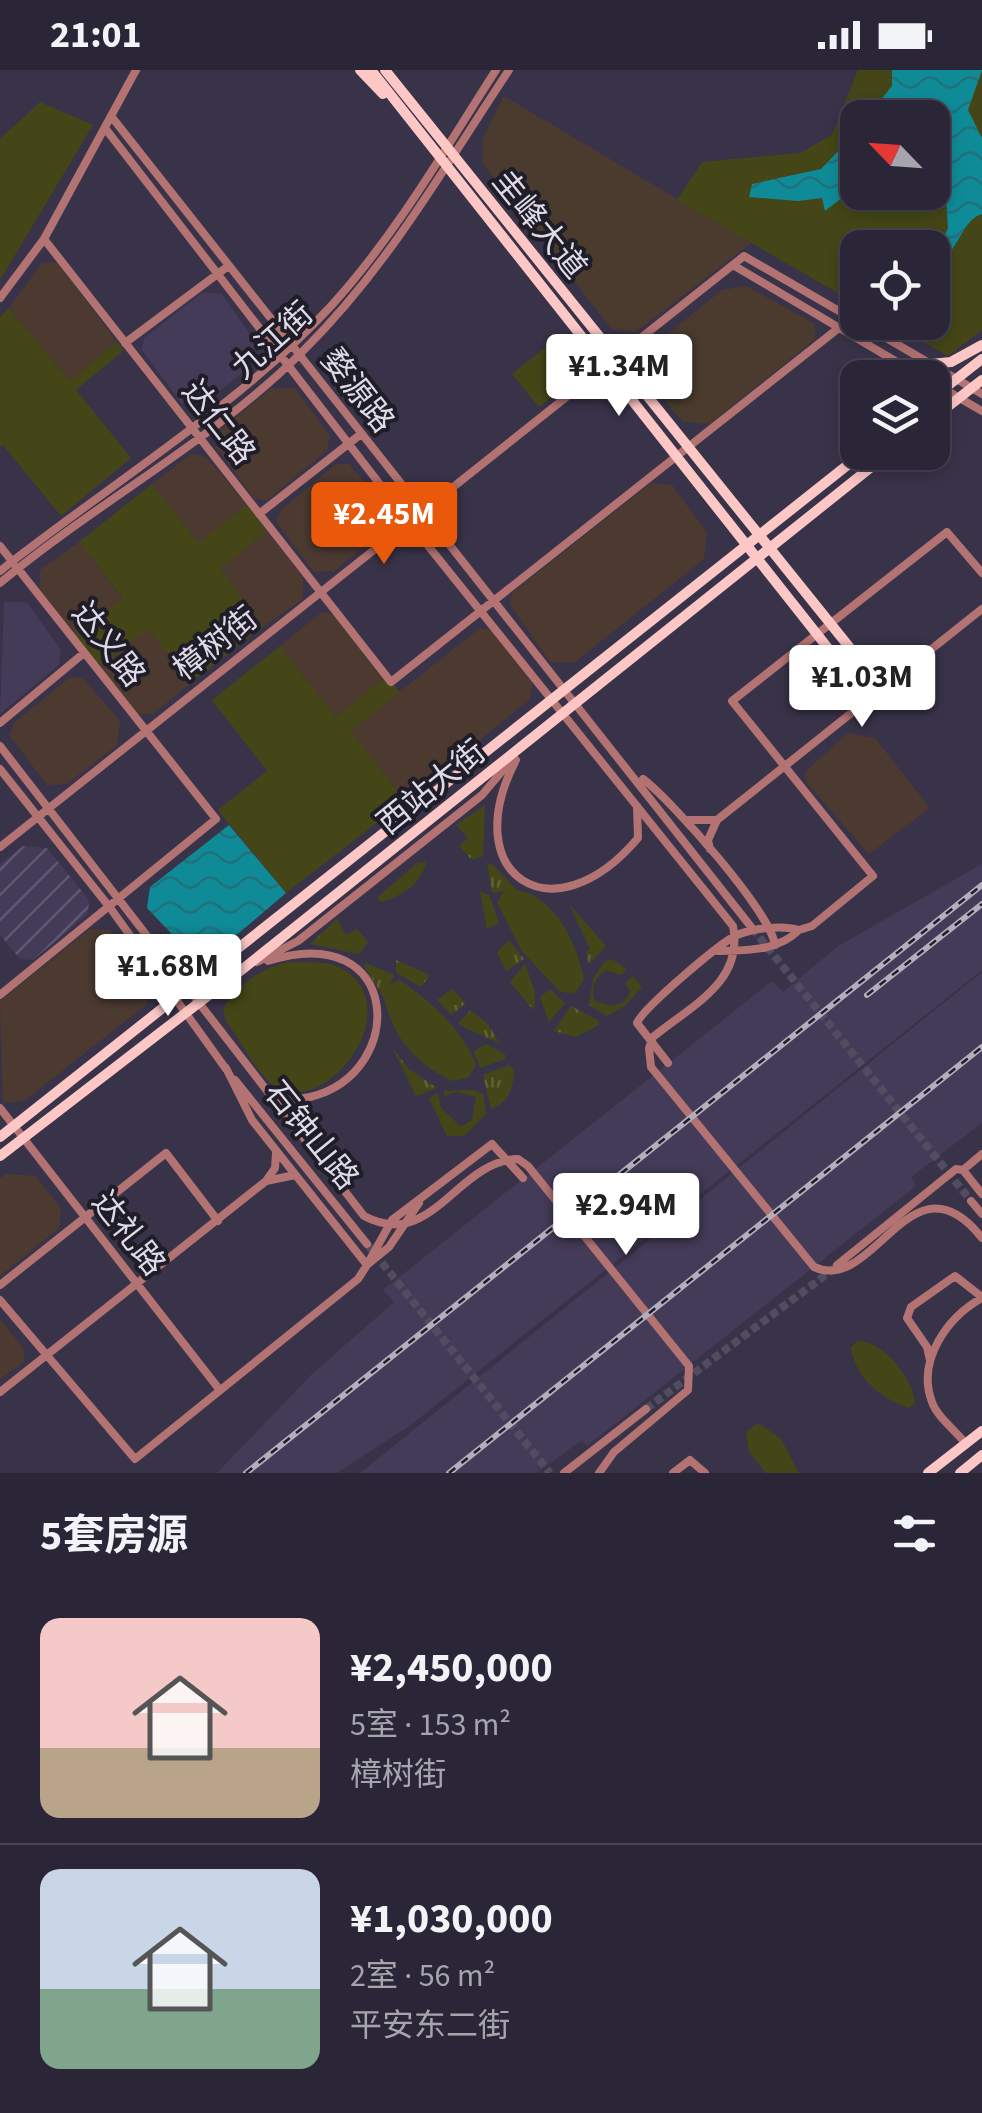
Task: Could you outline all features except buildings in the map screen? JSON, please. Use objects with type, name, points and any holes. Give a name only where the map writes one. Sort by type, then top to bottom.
[{"type":"main road","points":[[360,70],[402,112]]},
{"type":"main road","points":[[380,71],[402,112]]},
{"type":"main road","name":"圭峰大道","points":[[380,71],[407,98],[445,155],[604,367],[869,700]]},
{"type":"main road","name":"圭峰大道","points":[[402,112],[445,155],[690,446],[883,689]]},
{"type":"main road","points":[[950,362],[982,345]]},
{"type":"main road","points":[[950,384],[982,359]]},
{"type":"main road","points":[[950,409],[979,388]]},
{"type":"main road","name":"西站大街","points":[[0,1137],[842,470]]},
{"type":"main road","name":"西站大街","points":[[0,1156],[244,968],[867,470]]},
{"type":"main road","points":[[928,1473],[982,1431]]},
{"type":"main road","points":[[960,1473],[982,1455]]},
{"type":"street","points":[[0,298],[44,239],[136,70]]},
{"type":"street","name":"九江街","points":[[0,571],[15,565],[199,436],[299,355],[380,268],[496,70]]},
{"type":"street","name":"九江街","points":[[0,583],[15,565],[191,426],[331,306],[509,70]]},
{"type":"street","name":"婺源路","points":[[111,116],[565,692],[632,771],[752,928]]},
{"type":"street","name":"婺源路","points":[[105,128],[480,612],[722,909],[737,945],[728,974],[653,1037],[649,1048],[651,1068],[814,1268],[824,1272],[850,1266],[910,1215],[929,1209],[959,1216],[982,1238]]},
{"type":"street","name":"达仁路","points":[[44,239],[392,682],[480,612]]},
{"type":"street","name":"樟树街","points":[[0,847],[744,256],[840,312]]},
{"type":"street","points":[[480,612],[840,327],[732,265]]},
{"type":"street","points":[[126,343],[227,267]]},
{"type":"street","points":[[861,340],[894,360]]},
{"type":"street","points":[[889,340],[924,360]]},
{"type":"street","points":[[950,375],[979,388]]},
{"type":"street","points":[[950,393],[982,414]]},
{"type":"street","points":[[260,514],[361,434]]},
{"type":"street","points":[[718,951],[775,945],[812,926],[872,876],[732,701],[947,532],[982,574]]},
{"type":"street","name":"达义路","points":[[0,546],[216,819],[121,900]]},
{"type":"street","points":[[681,815],[693,824],[716,820],[982,609]]},
{"type":"street","points":[[0,723],[84,653]]},
{"type":"street","points":[[0,746],[364,1216],[385,1226],[417,1220],[492,1164],[518,1159],[528,1166],[689,1366],[688,1390],[614,1452],[599,1473]]},
{"type":"street","points":[[524,746],[506,780],[498,836],[507,866],[525,884],[560,890],[602,874],[638,838],[636,801]]},
{"type":"street","name":"石钟山路","points":[[0,769],[111,909],[226,1068],[367,1244]]},
{"type":"street","points":[[632,771],[665,796],[681,815],[773,930],[775,945]]},
{"type":"street","points":[[710,851],[708,840],[716,820]]},
{"type":"street","points":[[0,995],[121,900]]},
{"type":"street","points":[[668,1063],[641,1032],[640,1016],[734,936],[799,930]]},
{"type":"street","points":[[244,968],[300,950],[322,953],[360,969],[378,1002],[374,1038],[353,1071],[322,1093],[286,1100],[262,1085]]},
{"type":"street","points":[[226,1068],[252,1120],[367,1265]]},
{"type":"street","name":"达礼路","points":[[0,1108],[219,1389]]},
{"type":"street","points":[[0,1300],[135,1459],[358,1279],[392,1220],[492,1144],[523,1178]]},
{"type":"street","points":[[266,1181],[278,1159],[276,1148]]},
{"type":"street","points":[[0,1284],[166,1153],[218,1221]]},
{"type":"street","points":[[963,1170],[982,1154]]},
{"type":"street","points":[[837,1266],[956,1169],[963,1170],[982,1194]]},
{"type":"street","points":[[0,1392],[266,1181],[278,1175],[298,1176]]},
{"type":"street","points":[[972,1201],[982,1214]]},
{"type":"street","points":[[930,1364],[944,1329],[982,1297],[954,1276],[911,1307],[908,1318],[928,1346],[932,1405],[966,1444]]},
{"type":"street","points":[[564,1473],[646,1409]]},
{"type":"street","points":[[674,1473],[690,1460],[705,1473]]},
{"type":"shaded area","points":[[504,96],[751,243],[636,332],[612,330],[483,164],[483,138]]},
{"type":"shaded area","points":[[57,262],[117,342],[70,381],[9,308],[42,263]]},
{"type":"shaded area","points":[[747,286],[815,324],[815,339],[710,424],[683,422],[642,374],[648,350],[722,290]]},
{"type":"shaded area","points":[[203,292],[222,294],[254,340],[254,363],[204,404],[181,403],[142,350],[144,338]]},
{"type":"shaded area","points":[[272,388],[295,388],[330,436],[327,450],[268,500],[254,499],[216,447],[220,430]]},
{"type":"shaded area","points":[[191,454],[206,457],[247,505],[198,544],[152,484]]},
{"type":"shaded area","points":[[336,464],[349,464],[387,507],[383,531],[334,571],[314,572],[276,522],[281,510]]},
{"type":"shaded area","points":[[651,483],[672,485],[707,532],[704,559],[575,662],[551,663],[510,605],[512,593]]},
{"type":"shaded area","points":[[267,531],[303,577],[303,599],[264,626],[219,569]]},
{"type":"shaded area","points":[[79,542],[123,599],[76,636],[40,590],[40,570]]},
{"type":"shaded area","points":[[4,602],[27,602],[61,650],[59,665],[0,714]]},
{"type":"shaded area","points":[[322,612],[339,615],[387,676],[336,717],[280,646]]},
{"type":"shaded area","points":[[148,628],[191,683],[153,714],[135,714],[100,666]]},
{"type":"shaded area","points":[[480,628],[497,631],[534,675],[530,699],[405,801],[350,731]]},
{"type":"shaded area","points":[[82,677],[120,721],[117,745],[67,784],[47,785],[9,735],[14,723],[69,678]]},
{"type":"shaded area","points":[[848,733],[875,738],[930,808],[869,854],[806,782],[806,771]]},
{"type":"shaded area","points":[[23,846],[47,848],[89,900],[88,914],[33,960],[20,959],[0,935],[0,864]]},
{"type":"shaded area","points":[[982,864],[982,970],[412,1424],[337,1473],[217,1473],[311,1375],[394,1302],[383,1290],[772,981],[783,992],[838,946]]},
{"type":"shaded area","points":[[90,929],[110,930],[149,979],[147,1004],[24,1101],[3,1103],[0,1001]]},
{"type":"shaded area","points":[[982,972],[982,1123],[911,1177],[916,1186],[587,1446],[582,1440],[537,1473],[360,1473]]},
{"type":"shaded area","points":[[6,1174],[36,1176],[61,1209],[59,1228],[0,1276],[0,1179]]},
{"type":"shaded area","points":[[0,1319],[24,1349],[24,1362],[0,1379]]},
{"type":"green space","points":[[858,70],[982,70],[982,330],[948,356],[920,340],[950,340],[950,230],[840,230],[840,294],[677,200],[702,162],[800,153],[832,135],[840,115],[840,210],[950,210],[950,100],[846,100]]},
{"type":"green space","points":[[40,102],[93,125],[0,280],[0,139]]},
{"type":"green space","points":[[9,308],[70,381],[117,342],[124,350],[76,390],[131,458],[61,516],[3,445],[0,447],[0,317]]},
{"type":"green space","points":[[558,337],[573,360],[567,386],[539,407],[512,374]]},
{"type":"green space","points":[[152,484],[198,543],[247,505],[267,531],[220,569],[264,626],[191,683],[148,629],[100,666],[76,636],[123,598],[79,542]]},
{"type":"green space","points":[[280,646],[336,717],[387,676],[400,692],[351,731],[405,801],[286,893],[218,810],[267,771],[212,700]]},
{"type":"green space","points":[[485,805],[483,856],[472,860],[459,846],[468,838],[456,825]]},
{"type":"green space","points":[[426,862],[410,888],[382,902],[377,898],[417,863]]},
{"type":"green space","points":[[487,863],[492,864],[516,889],[492,893]]},
{"type":"green space","points":[[505,889],[536,897],[560,919],[581,965],[584,980],[575,993],[560,992],[522,951],[497,903]]},
{"type":"green space","points":[[480,891],[489,895],[499,923],[487,929]]},
{"type":"green space","points":[[569,904],[606,946],[589,964],[586,954],[590,949]]},
{"type":"green space","points":[[337,919],[346,935],[357,929],[368,942],[359,954],[310,944]]},
{"type":"green space","points":[[509,940],[524,959],[506,971],[497,952]]},
{"type":"green space","points":[[612,959],[627,970],[620,975],[606,970],[602,973],[593,988],[595,1001],[612,1006],[624,1002],[631,991],[625,983],[633,976],[642,987],[625,1006],[607,1016],[589,1005],[593,979],[604,962]]},
{"type":"green space","points":[[396,960],[430,975],[421,987],[396,972]]},
{"type":"green space","points":[[287,962],[341,968],[360,985],[367,1006],[365,1029],[355,1052],[320,1085],[299,1092],[279,1088],[264,1076],[226,1021],[223,1009],[250,979]]},
{"type":"green space","points":[[365,963],[394,975],[384,998],[364,966]]},
{"type":"green space","points":[[525,964],[535,992],[534,1011],[510,982]]},
{"type":"green space","points":[[400,980],[434,1007],[463,1040],[476,1065],[468,1078],[452,1081],[438,1073],[416,1057],[400,1037],[384,998],[390,984]]},
{"type":"green space","points":[[452,989],[466,1003],[451,1015],[437,1000]]},
{"type":"green space","points":[[550,989],[565,1003],[549,1022],[540,997]]},
{"type":"green space","points":[[571,1006],[599,1021],[599,1025],[576,1037],[554,1031]]},
{"type":"green space","points":[[470,1010],[488,1024],[500,1044],[458,1024]]},
{"type":"green space","points":[[486,1044],[505,1054],[505,1059],[480,1068],[474,1051]]},
{"type":"green space","points":[[393,1049],[409,1069],[437,1088],[416,1096]]},
{"type":"green space","points":[[509,1065],[514,1070],[511,1089],[502,1103],[491,1109],[483,1075]]},
{"type":"green space","points":[[472,1090],[483,1094],[486,1114],[464,1136],[447,1136],[429,1098],[438,1093],[441,1108],[461,1127],[472,1120],[476,1097],[456,1092],[445,1096],[444,1091]]},
{"type":"green space","points":[[857,1341],[867,1342],[887,1354],[909,1383],[915,1404],[908,1408],[870,1385],[853,1358],[851,1347]]},
{"type":"green space","points":[[758,1423],[781,1439],[799,1473],[766,1473],[749,1452],[746,1432]]},
{"type":"water","points":[[892,70],[982,70],[968,110],[982,138],[982,214],[971,221],[950,251],[947,210],[950,210],[950,100],[881,100],[892,86]]},
{"type":"water","points":[[840,149],[840,199],[825,211],[822,198],[798,201],[749,197],[752,184],[821,169]]},
{"type":"water","points":[[229,825],[286,893],[212,956],[189,952],[147,908],[150,887]]},
{"type":"tunnel","points":[[752,928],[971,1201]]},
{"type":"tunnel","points":[[367,1244],[550,1473]]},
{"type":"tunnel","points":[[646,1409],[835,1268]]},
{"type":"railway","points":[[246,1473],[982,885]]},
{"type":"railway","points":[[867,995],[982,904]]},
{"type":"railway","points":[[449,1473],[982,1047]]}]
